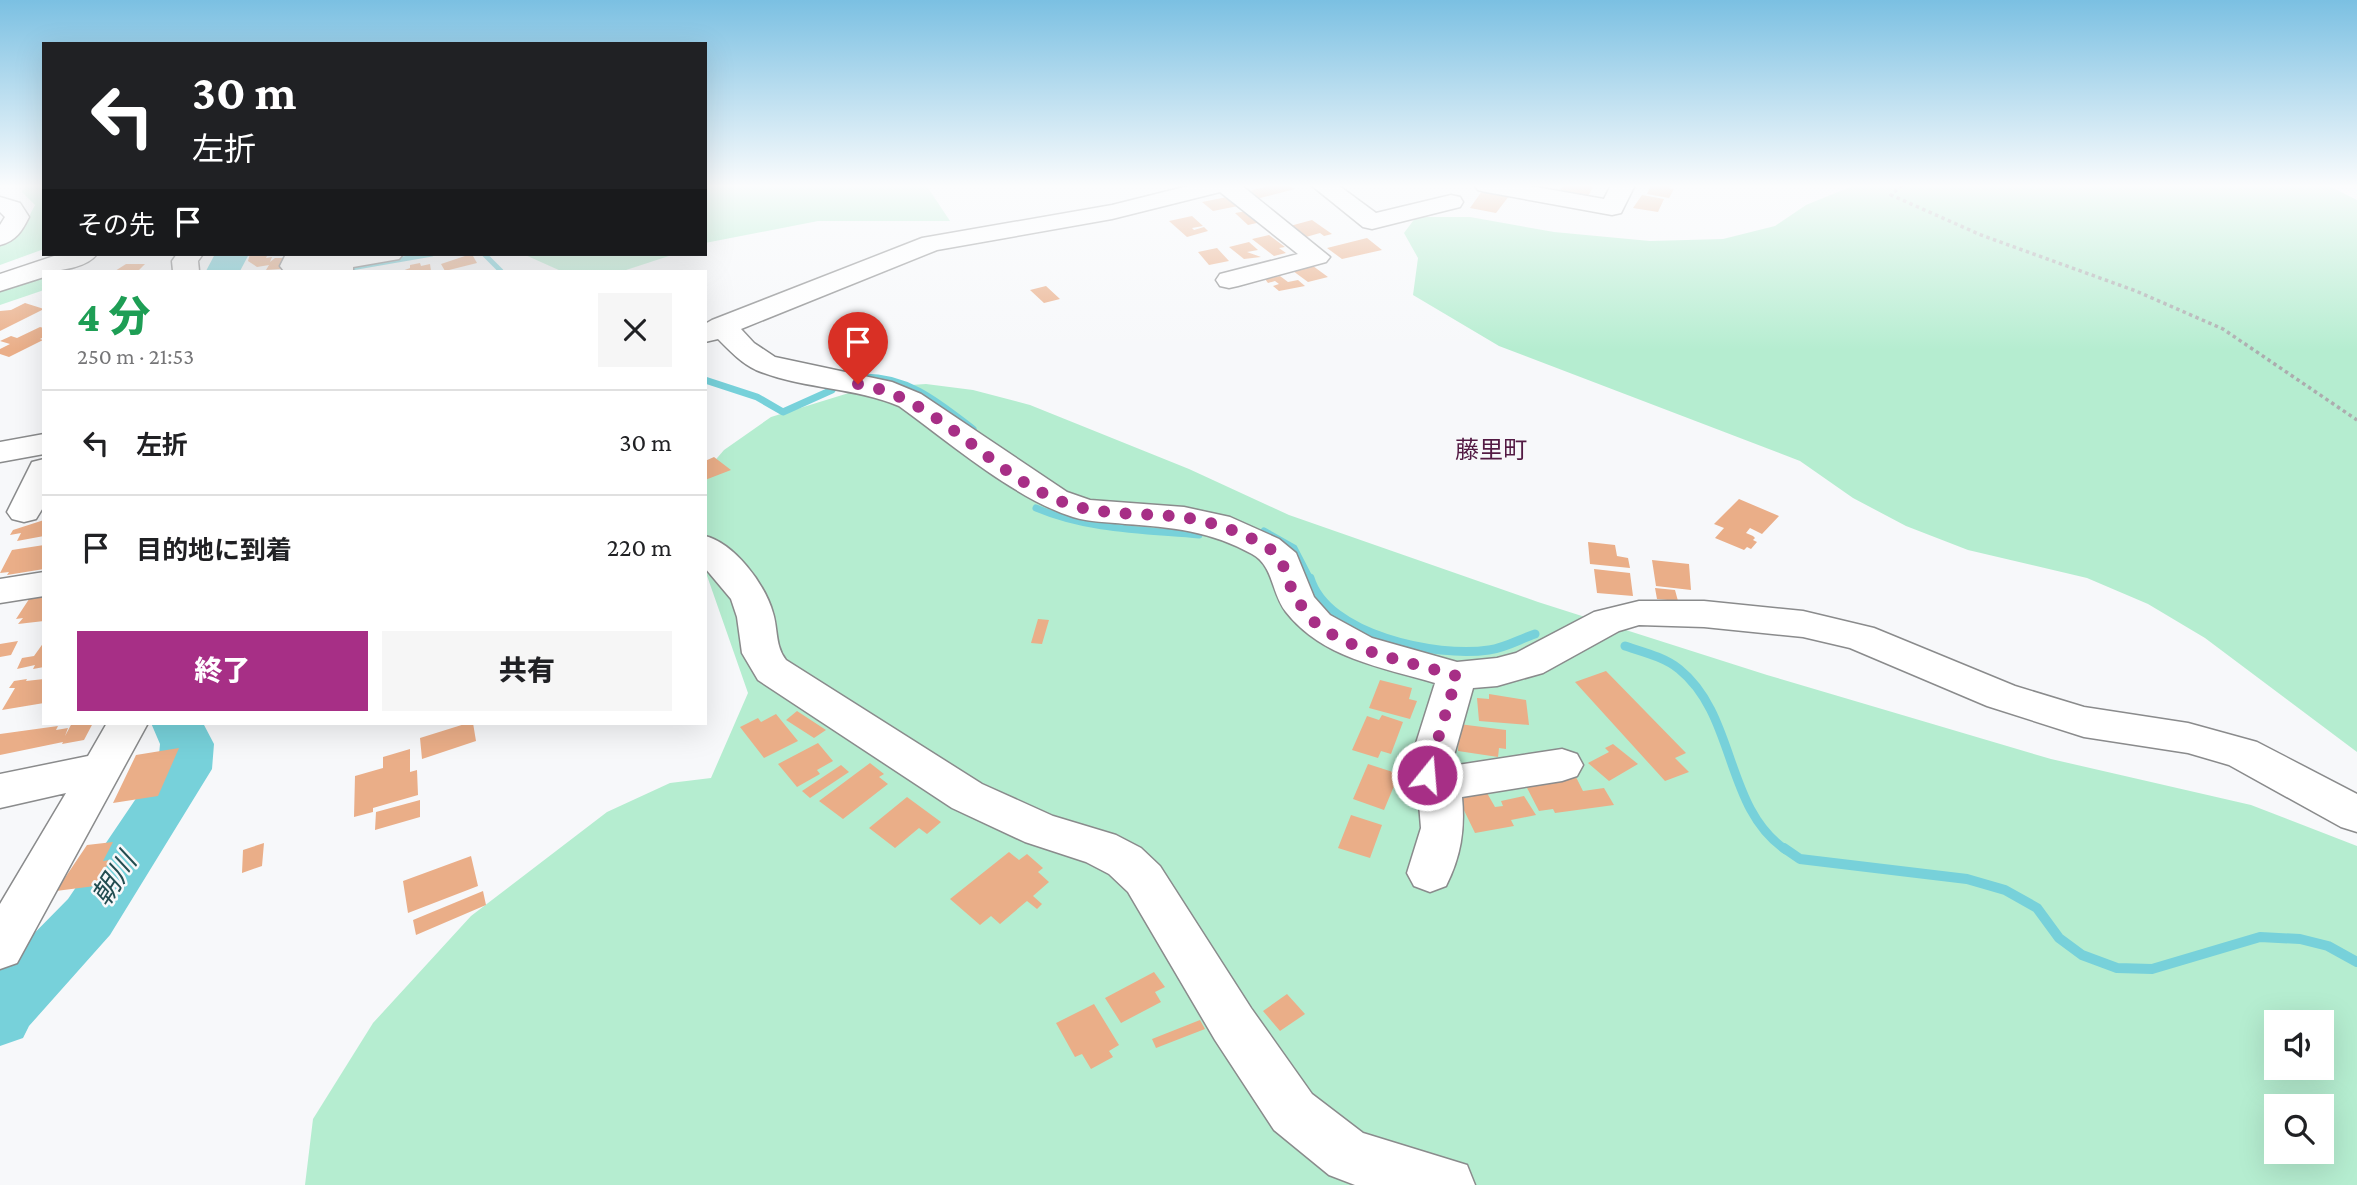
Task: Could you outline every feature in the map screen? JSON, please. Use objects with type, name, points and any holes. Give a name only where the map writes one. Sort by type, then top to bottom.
[{"type":"street","points":[[713,330],[931,243],[947,240]]},
{"type":"street","points":[[1229,280],[1317,257],[1295,240]]},
{"type":"street","points":[[0,284],[77,256]]},
{"type":"street","points":[[298,256],[293,266],[339,266],[382,256]]},
{"type":"street","points":[[713,330],[765,363],[791,371],[881,388],[910,400],[1032,486],[1055,499],[1086,510],[1184,517],[1219,525],[1267,547],[1283,561],[1297,601],[1317,624],[1358,647],[1457,676],[1497,672],[1529,663],[1607,621],[1639,613],[1704,614],[1803,624],[1860,637],[2001,696],[2084,722],[2188,738],[2242,753],[2357,815]]},
{"type":"street","points":[[0,452],[42,444]]},
{"type":"street","points":[[16,516],[42,472]]},
{"type":"street","points":[[707,549],[732,574],[753,608],[760,655],[772,670],[967,796],[1041,830],[1100,848],[1125,861],[1144,879],[1233,1024],[1293,1112],[1348,1156],[1418,1179],[1447,1185]]},
{"type":"street","points":[[0,591],[42,584]]},
{"type":"street","points":[[1457,676],[1427,775],[1439,784],[1562,765]]},
{"type":"street","points":[[0,948],[127,725]]},
{"type":"street","points":[[0,792],[101,769]]},
{"type":"street","points":[[1430,873],[1443,828],[1439,784]]},
{"type":"path","points":[[1996,240],[2136,291],[2223,329],[2357,420]]},
{"type":"green space","points":[[5,240],[42,240],[42,250],[0,265],[0,243]]},
{"type":"green space","points":[[1408,240],[2357,240],[2357,752],[2205,638],[2148,604],[2087,578],[1968,550],[1906,526],[1853,498],[1800,461],[1499,346],[1413,295],[1418,258]]},
{"type":"green space","points":[[527,256],[669,256],[626,270],[559,270]]},
{"type":"green space","points":[[42,275],[42,291],[0,305],[0,289]]},
{"type":"green space","points":[[926,384],[973,390],[1030,405],[1189,469],[1289,515],[1538,602],[1767,675],[2051,759],[2251,805],[2357,846],[2357,1185],[305,1185],[313,1119],[373,1023],[471,916],[607,812],[670,783],[711,778],[748,693],[707,576],[707,470],[724,450],[771,417],[865,388]]},
{"type":"building","points":[[1254,240],[1276,240],[1285,247],[1279,248],[1286,253],[1274,256]]},
{"type":"building","points":[[1358,240],[1370,240],[1382,250],[1342,259],[1327,248]]},
{"type":"building","points":[[1249,242],[1258,250],[1247,252],[1261,257],[1244,259],[1229,247]]},
{"type":"building","points":[[1217,248],[1229,261],[1209,265],[1198,252]]},
{"type":"building","points":[[249,256],[272,257],[270,262],[275,258],[286,258],[281,269],[266,270],[269,265],[257,267],[248,261]]},
{"type":"building","points":[[465,256],[473,256],[477,263],[449,270],[444,270],[441,264]]},
{"type":"building","points":[[126,264],[145,264],[139,270],[117,270]]},
{"type":"building","points":[[430,264],[431,270],[405,270],[410,268],[410,265]]},
{"type":"building","points":[[1313,266],[1328,277],[1308,282],[1293,271]]},
{"type":"building","points":[[1280,276],[1288,282],[1298,280],[1305,286],[1279,291],[1273,286],[1279,284],[1275,281],[1268,283],[1265,279]]},
{"type":"building","points":[[1046,286],[1060,299],[1044,303],[1030,290]]},
{"type":"building","points":[[25,303],[42,308],[0,331],[0,311],[11,310]]},
{"type":"building","points":[[42,328],[42,340],[9,357],[0,354],[0,349],[10,344],[0,341],[11,336],[17,338]]},
{"type":"building","points":[[714,457],[731,470],[707,479],[707,460]]},
{"type":"building","points":[[1739,499],[1779,516],[1762,534],[1750,528],[1746,533],[1753,536],[1753,540],[1757,542],[1751,549],[1747,547],[1744,550],[1715,538],[1724,528],[1714,524]]},
{"type":"building","points":[[42,521],[42,536],[17,541],[21,533],[10,535],[13,530]]},
{"type":"building","points":[[1588,542],[1615,545],[1617,556],[1628,558],[1630,568],[1590,564]]},
{"type":"building","points":[[42,545],[42,569],[7,575],[9,572],[0,573],[12,550]]},
{"type":"building","points":[[1652,560],[1689,564],[1691,590],[1656,586]]},
{"type":"building","points":[[1594,569],[1630,573],[1633,596],[1597,593]]},
{"type":"building","points":[[1655,588],[1675,590],[1678,601],[1657,599]]},
{"type":"building","points":[[42,589],[42,621],[18,624],[23,618],[16,619],[35,590]]},
{"type":"building","points":[[1038,619],[1049,620],[1042,644],[1031,643]]},
{"type":"building","points":[[18,641],[11,655],[0,657],[0,644]]},
{"type":"building","points":[[42,645],[42,667],[33,669],[35,665],[17,669],[22,658],[34,656]]},
{"type":"building","points":[[1606,671],[1686,753],[1675,758],[1689,772],[1665,781],[1575,682]]},
{"type":"building","points":[[42,679],[42,703],[2,710],[15,688],[9,688],[14,681]]},
{"type":"building","points":[[1380,680],[1412,688],[1409,699],[1417,701],[1410,719],[1369,708]]},
{"type":"building","points":[[1489,694],[1526,700],[1529,725],[1479,721],[1477,698],[1489,699]]},
{"type":"building","points":[[797,711],[826,730],[814,738],[786,720]]},
{"type":"building","points":[[776,714],[798,741],[764,758],[740,727],[758,718],[761,722]]},
{"type":"building","points":[[1382,715],[1403,722],[1391,754],[1381,751],[1378,758],[1352,750],[1367,716],[1379,720]]},
{"type":"building","points":[[1459,724],[1506,730],[1506,749],[1499,748],[1498,757],[1458,751]]},
{"type":"building","points":[[71,725],[92,725],[84,740],[0,755],[0,734],[58,726],[56,730],[68,728],[65,736]]},
{"type":"building","points":[[462,725],[473,725],[476,741],[422,759],[420,738]]},
{"type":"building","points":[[818,743],[833,761],[817,770],[820,774],[797,787],[778,764]]},
{"type":"building","points":[[1613,744],[1638,764],[1609,781],[1588,763],[1609,752],[1605,748]]},
{"type":"building","points":[[179,748],[158,796],[113,803],[136,755]]},
{"type":"building","points":[[410,749],[410,772],[417,770],[418,795],[373,808],[373,812],[354,817],[355,776],[383,768],[383,757]]},
{"type":"building","points":[[870,763],[884,774],[879,777],[888,784],[843,819],[819,801]]},
{"type":"building","points":[[1368,764],[1399,774],[1384,810],[1353,799]]},
{"type":"building","points":[[841,765],[849,772],[810,798],[802,791]]},
{"type":"building","points":[[1576,777],[1583,791],[1604,788],[1614,805],[1555,813],[1553,809],[1539,811],[1525,784]]},
{"type":"building","points":[[1487,793],[1495,807],[1503,806],[1501,801],[1524,796],[1536,815],[1511,820],[1514,826],[1475,833],[1458,798]]},
{"type":"building","points":[[907,797],[941,822],[927,834],[919,828],[895,848],[869,828]]},
{"type":"building","points":[[420,800],[420,817],[375,830],[376,812]]},
{"type":"building","points":[[1351,815],[1382,825],[1370,858],[1338,848]]},
{"type":"building","points":[[113,842],[103,861],[110,860],[95,886],[56,891],[87,845]]},
{"type":"building","points":[[264,843],[262,866],[242,873],[243,850]]},
{"type":"building","points":[[1009,852],[1019,860],[1027,854],[1043,868],[1038,872],[1049,882],[1033,896],[1042,904],[1037,909],[1027,901],[1000,924],[991,916],[980,925],[950,899]]},
{"type":"building","points":[[471,856],[478,886],[408,913],[403,881]]},
{"type":"building","points":[[483,891],[486,905],[416,935],[413,920]]},
{"type":"building","points":[[1154,972],[1165,987],[1155,992],[1161,1002],[1121,1023],[1105,998]]},
{"type":"building","points":[[1287,994],[1305,1014],[1280,1031],[1263,1011]]},
{"type":"building","points":[[1094,1004],[1119,1045],[1109,1051],[1113,1057],[1091,1069],[1082,1054],[1075,1057],[1056,1023]]},
{"type":"building","points":[[1200,1020],[1205,1029],[1156,1048],[1152,1039]]},
{"type":"waterway","name":"朝川","points":[[224,270],[231,256]]},
{"type":"waterway","points":[[340,270],[420,256]]},
{"type":"waterway","points":[[486,256],[500,270]]},
{"type":"waterway","points":[[864,377],[895,381],[923,393],[973,429]]},
{"type":"waterway","points":[[707,381],[757,397],[783,412],[832,390]]},
{"type":"waterway","points":[[1036,508],[1096,525],[1199,535]]},
{"type":"waterway","points":[[1264,531],[1294,548],[1310,579]]},
{"type":"waterway","points":[[1310,578],[1320,598],[1338,614],[1360,628],[1414,646],[1467,652],[1489,650],[1535,634]]},
{"type":"waterway","points":[[1625,646],[1667,661],[1679,669],[1698,689],[1722,736],[1751,811],[1766,832],[1786,850]]},
{"type":"waterway","name":"朝川","points":[[0,1017],[6,1006],[89,917],[185,769],[187,744],[178,725]]},
{"type":"waterway","points":[[1784,848],[1800,859],[1967,879],[2005,890],[2037,908],[2059,938],[2082,955],[2117,968],[2152,969],[2260,937],[2300,939],[2328,946],[2357,962]]},
{"type":"district","name":"藤里町","points":[[1491,449]]},
{"type":"route","points":[[858,384],[881,388],[910,400],[1032,486],[1055,499],[1086,510],[1184,517],[1219,525],[1267,547],[1283,561],[1297,601],[1317,624],[1358,647],[1457,676],[1427,775]]}]
